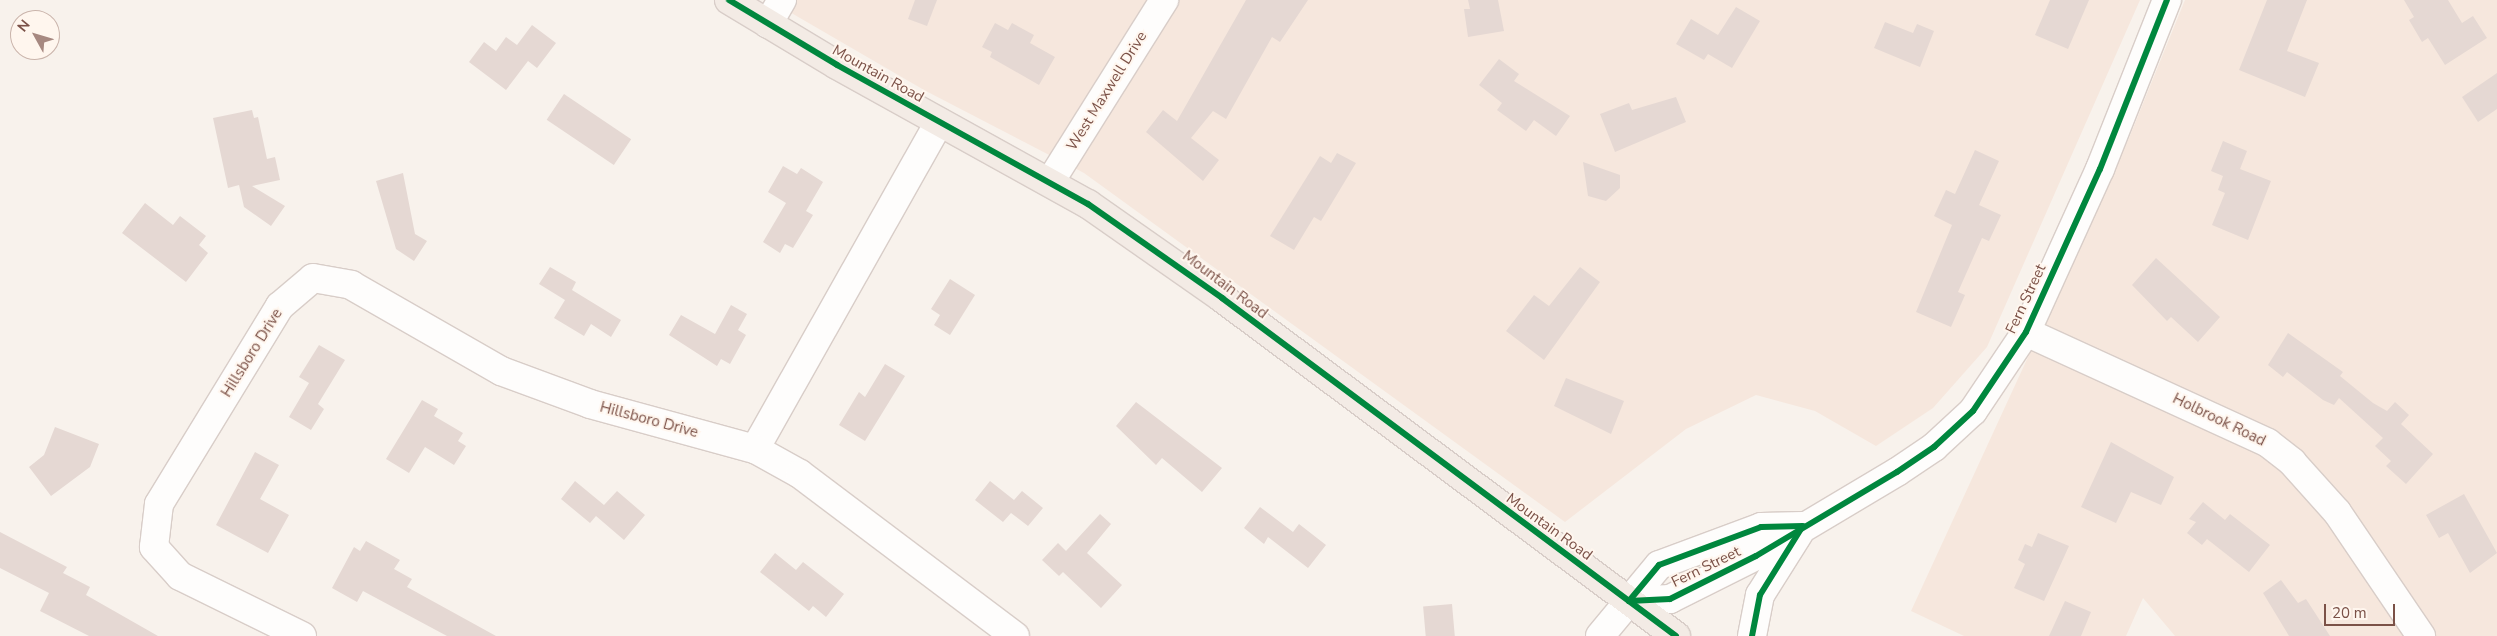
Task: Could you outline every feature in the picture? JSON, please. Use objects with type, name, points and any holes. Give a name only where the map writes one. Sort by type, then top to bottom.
[{"type":"main road","name":"Mountain Road","points":[[728,0],[939,122],[1050,182],[1171,260],[1676,636]]},
{"type":"street","points":[[768,24],[782,0]]},
{"type":"street","name":"West Maxwell Drive","points":[[1050,182],[1164,0]]},
{"type":"street","name":"Fern Street","points":[[1600,636],[1659,565],[1761,527],[1803,526],[1934,448],[1973,411],[2026,332],[2100,169],[2167,0]]},
{"type":"street","points":[[755,449],[939,122]]},
{"type":"street","name":"Hillsboro Drive","points":[[302,636],[180,576],[154,547],[159,504],[280,306],[313,278],[351,285],[501,372],[590,404],[755,449],[800,474],[1015,636]]},
{"type":"street","name":"Holbrook Road","points":[[2026,332],[2268,443],[2292,462],[2337,512],[2421,636]]},
{"type":"street","points":[[1752,636],[1760,595],[1803,526]]},
{"type":"shaded area","points":[[769,0],[2140,0],[1987,347],[1933,408],[1876,446],[1815,411],[1756,395],[1686,429],[1565,522],[1084,173],[924,90]]},
{"type":"shaded area","points":[[2185,0],[2497,0],[2497,636],[2175,636],[2143,598],[2126,636],[1964,636],[1911,611],[2129,138]]},
{"type":"building","points":[[915,0],[937,0],[927,26],[908,19]]},
{"type":"building","points":[[1246,0],[1308,0],[1280,42],[1272,37],[1226,119],[1213,111],[1191,138],[1219,160],[1203,181],[1146,132],[1163,110],[1177,121]]},
{"type":"building","points":[[1468,0],[1498,0],[1504,31],[1468,37],[1464,9],[1470,9]]},
{"type":"building","points":[[2050,0],[2089,0],[2068,49],[2035,35]]},
{"type":"building","points":[[2267,0],[2307,0],[2287,51],[2319,63],[2305,97],[2239,70]]},
{"type":"building","points":[[2404,0],[2448,0],[2462,23],[2473,16],[2487,38],[2445,65],[2428,38],[2422,42],[2409,20],[2414,17]]},
{"type":"building","points":[[1736,7],[1760,21],[1732,68],[1708,54],[1704,60],[1676,44],[1691,19],[1718,35]]},
{"type":"building","points":[[1885,22],[1913,33],[1917,24],[1934,31],[1920,67],[1874,48]]},
{"type":"building","points":[[995,23],[1008,30],[1012,23],[1034,35],[1030,43],[1055,57],[1039,85],[990,57],[992,52],[982,47]]},
{"type":"building","points":[[532,25],[556,43],[537,68],[528,61],[506,90],[469,62],[484,42],[496,51],[506,37],[517,45]]},
{"type":"building","points":[[1499,59],[1519,74],[1514,81],[1570,116],[1556,136],[1534,120],[1526,131],[1497,110],[1502,103],[1479,85]]},
{"type":"building","points":[[2497,73],[2497,109],[2478,122],[2462,97]]},
{"type":"building","points":[[564,94],[631,139],[614,165],[547,120]]},
{"type":"building","points":[[1676,97],[1686,122],[1615,152],[1600,114],[1629,103],[1632,110]]},
{"type":"building","points":[[252,110],[254,118],[258,117],[267,159],[275,157],[280,180],[252,186],[285,206],[271,226],[244,207],[239,185],[228,188],[213,118]]},
{"type":"building","points":[[2223,141],[2247,151],[2240,169],[2271,181],[2248,240],[2212,225],[2225,193],[2218,190],[2223,176],[2211,171]]},
{"type":"building","points":[[1975,150],[1999,161],[1979,205],[2001,215],[1989,241],[1982,238],[1958,292],[1965,295],[1951,327],[1916,312],[1952,225],[1934,216],[1946,190],[1955,194]]},
{"type":"building","points":[[1337,153],[1356,163],[1321,221],[1314,217],[1294,250],[1270,236],[1320,156],[1331,163]]},
{"type":"building","points":[[1583,162],[1620,175],[1620,188],[1606,201],[1588,196]]},
{"type":"building","points":[[783,166],[797,174],[801,168],[823,182],[806,211],[813,215],[793,248],[785,244],[780,253],[763,242],[786,203],[768,192]]},
{"type":"building","points":[[403,173],[415,234],[427,241],[414,261],[396,249],[376,181]]},
{"type":"building","points":[[145,203],[173,225],[180,216],[206,236],[199,245],[208,253],[186,282],[122,233]]},
{"type":"building","points":[[2156,258],[2220,317],[2198,342],[2171,317],[2167,321],[2132,285]]},
{"type":"building","points":[[550,267],[576,282],[572,290],[621,320],[611,337],[591,324],[584,336],[554,318],[565,300],[539,284]]},
{"type":"building","points":[[1580,267],[1600,282],[1544,360],[1506,331],[1534,295],[1549,306]]},
{"type":"building","points":[[950,279],[975,295],[950,335],[934,325],[940,315],[931,309]]},
{"type":"building","points":[[731,305],[747,314],[738,330],[746,335],[730,364],[721,359],[717,366],[669,335],[681,315],[715,334]]},
{"type":"building","points":[[2288,333],[2343,372],[2340,376],[2373,403],[2387,411],[2395,402],[2409,415],[2401,424],[2433,454],[2406,484],[2386,466],[2391,461],[2375,446],[2383,438],[2339,398],[2334,405],[2323,400],[2287,372],[2283,377],[2268,365]]},
{"type":"building","points":[[319,345],[345,360],[318,404],[324,409],[311,430],[289,417],[309,383],[299,377]]},
{"type":"building","points":[[885,364],[905,376],[865,441],[839,425],[859,392],[865,397]]},
{"type":"building","points":[[1566,378],[1624,401],[1611,434],[1554,406]]},
{"type":"building","points":[[422,400],[438,409],[434,416],[463,433],[458,441],[466,446],[454,465],[425,447],[409,473],[386,459]]},
{"type":"building","points":[[1136,402],[1222,468],[1202,492],[1162,458],[1156,465],[1116,426]]},
{"type":"building","points":[[55,427],[99,444],[90,467],[51,496],[29,467],[44,455]]},
{"type":"building","points":[[2111,442],[2174,477],[2161,505],[2131,492],[2116,523],[2081,507]]},
{"type":"building","points":[[255,452],[279,465],[260,499],[289,515],[268,553],[216,525]]},
{"type":"building","points":[[575,481],[604,505],[617,491],[645,515],[624,540],[596,516],[590,523],[561,499]]},
{"type":"building","points":[[990,481],[1014,500],[1022,491],[1043,508],[1028,526],[1011,513],[1003,522],[975,500]]},
{"type":"building","points":[[2464,494],[2497,553],[2470,573],[2448,533],[2439,538],[2426,515]]},
{"type":"building","points":[[2203,502],[2225,520],[2230,514],[2270,545],[2249,572],[2207,539],[2202,545],[2187,533],[2196,522],[2189,519]]},
{"type":"building","points":[[1260,507],[1293,532],[1299,524],[1326,545],[1308,568],[1268,537],[1264,544],[1244,528]]},
{"type":"building","points":[[1100,514],[1111,524],[1087,553],[1122,585],[1101,608],[1063,572],[1059,576],[1042,560],[1058,543],[1066,551]]},
{"type":"building","points":[[0,532],[67,567],[63,573],[90,587],[86,595],[158,636],[89,636],[40,611],[49,593],[0,568]]},
{"type":"building","points":[[2038,533],[2069,546],[2044,601],[2014,588],[2025,564],[2018,560],[2025,544],[2032,547]]},
{"type":"building","points":[[366,541],[400,560],[394,569],[412,579],[407,587],[496,636],[447,636],[363,591],[357,602],[332,588],[354,547],[360,551]]},
{"type":"building","points":[[775,553],[796,570],[803,562],[844,594],[826,617],[813,606],[809,611],[760,572]]},
{"type":"building","points":[[2281,580],[2298,603],[2306,599],[2330,636],[2289,636],[2263,593]]},
{"type":"building","points":[[2065,601],[2091,612],[2081,636],[2049,636]]},
{"type":"building","points":[[1452,604],[1455,636],[1426,636],[1423,607]]},
{"type":"cycle path","points":[[729,0],[837,65],[1088,204],[1222,298],[1676,636]]},
{"type":"cycle path","points":[[1629,601],[1670,599],[1756,556],[1897,472],[1934,447],[1973,411],[2026,332],[2100,169],[2167,0]]},
{"type":"cycle path","points":[[1629,601],[1659,565],[1761,527],[1803,526]]},
{"type":"cycle path","points":[[1752,636],[1760,595],[1801,529]]}]
